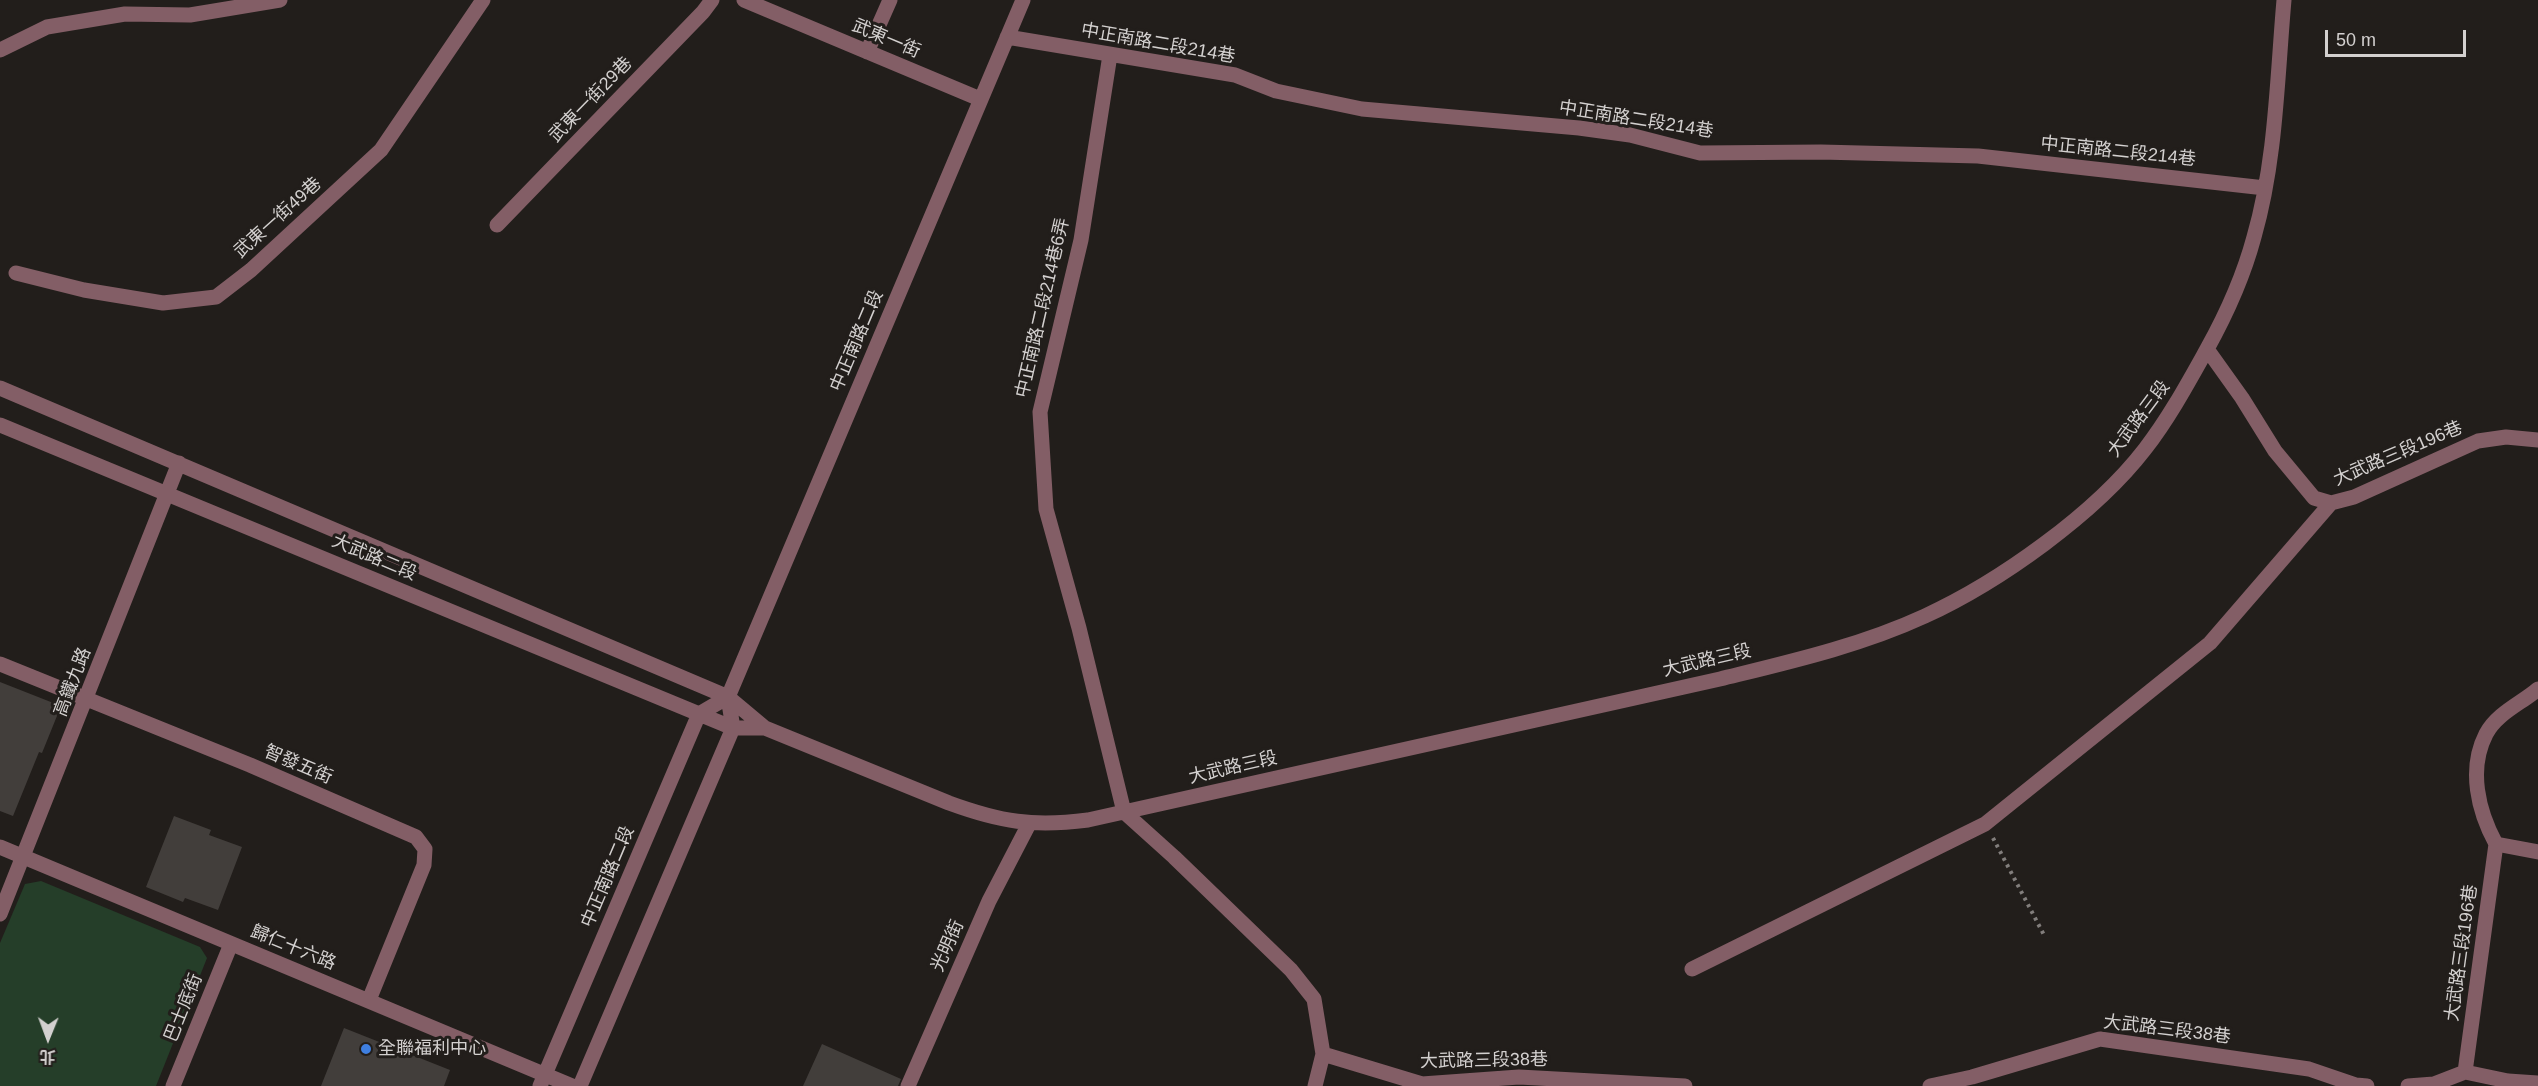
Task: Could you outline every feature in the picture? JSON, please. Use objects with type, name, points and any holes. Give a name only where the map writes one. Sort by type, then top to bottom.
[{"type":"street","points":[[0,50],[47,27],[125,14],[190,15],[280,0]]},
{"type":"street","name":"武東一街49巷","points":[[16,273],[84,290],[163,303],[216,297],[251,270],[381,150],[483,0]]},
{"type":"street","name":"武東一街29巷","points":[[497,225],[712,0]]},
{"type":"street","name":"武東一街","points":[[744,0],[980,99]]},
{"type":"street","points":[[867,52],[890,0]]},
{"type":"street","name":"中正南路二段","points":[[728,698],[1023,0]]},
{"type":"street","name":"大武路三段","points":[[728,698],[765,728],[966,810],[1029,824],[1055,824],[1124,812],[1730,676],[1849,645],[1926,616],[1972,592],[2044,545],[2118,478],[2145,450],[2188,385],[2225,320],[2255,236],[2265,188],[2273,129],[2284,0]]},
{"type":"street","name":"中正南路二段214巷","points":[[1007,37],[1110,56],[1235,75],[1276,91],[1362,110],[1579,128],[1630,135],[1700,153],[1821,152],[1978,156],[2265,188]]},
{"type":"street","name":"中正南路二段214巷6弄","points":[[1110,56],[1081,240],[1040,412],[1046,509],[1079,628],[1124,812]]},
{"type":"street","name":"大武路三段196巷","points":[[2207,349],[2242,398],[2275,451],[2314,498],[2331,503],[2354,497],[2478,441],[2505,437],[2538,440]]},
{"type":"street","name":"大武路二段","points":[[0,388],[728,698]]},
{"type":"street","name":"大武路二段","points":[[0,425],[733,728]]},
{"type":"street","name":"高鐵九路","points":[[0,914],[169,494],[179,463]]},
{"type":"street","points":[[1692,969],[1985,824],[2210,643],[2331,503]]},
{"type":"street","name":"智發五街","points":[[0,664],[250,765],[417,837],[425,849],[423,865],[369,1000]]},
{"type":"street","points":[[2538,688],[2510,708],[2486,733],[2475,772],[2484,822],[2496,844],[2538,852]]},
{"type":"street","points":[[580,1086],[733,728],[728,698],[699,714]]},
{"type":"street","name":"中正南路二段","points":[[543,1081],[699,714]]},
{"type":"street","name":"大武路三段","points":[[733,728],[765,728]]},
{"type":"street","points":[[1124,812],[1291,970],[1314,999],[1323,1054],[1316,1086]]},
{"type":"street","name":"光明街","points":[[908,1086],[989,901],[1029,824]]},
{"type":"street","name":"大武路三段196巷","points":[[2465,1072],[2496,844]]},
{"type":"street","name":"歸仁十六路","points":[[0,847],[369,1000],[543,1081],[572,1086]]},
{"type":"street","name":"巴士底街","points":[[173,1086],[231,944]]},
{"type":"street","name":"大武路三段38巷","points":[[1930,1086],[1983,1074],[2100,1039],[2309,1069],[2356,1085],[2367,1086]]},
{"type":"street","name":"大武路三段38巷","points":[[1323,1054],[1422,1084],[1519,1077],[1685,1086]]},
{"type":"street","points":[[2408,1086],[2434,1084],[2465,1072],[2508,1081],[2538,1083]]},
{"type":"path","points":[[1985,824],[2044,935]]},
{"type":"green space","points":[[41,881],[200,947],[207,958],[156,1086],[0,1086],[0,943],[25,884]]},
{"type":"building","points":[[0,682],[61,706],[13,816],[0,811]]},
{"type":"building","points":[[174,816],[211,830],[209,835],[242,847],[218,910],[185,898],[183,902],[146,887]]},
{"type":"building","name":"全聯福利中心","points":[[344,1028],[450,1070],[444,1086],[321,1086]]},
{"type":"building","points":[[822,1044],[901,1079],[898,1086],[803,1086]]},
{"type":"place","name":"全聯福利中心","points":[[366,1049]]}]
